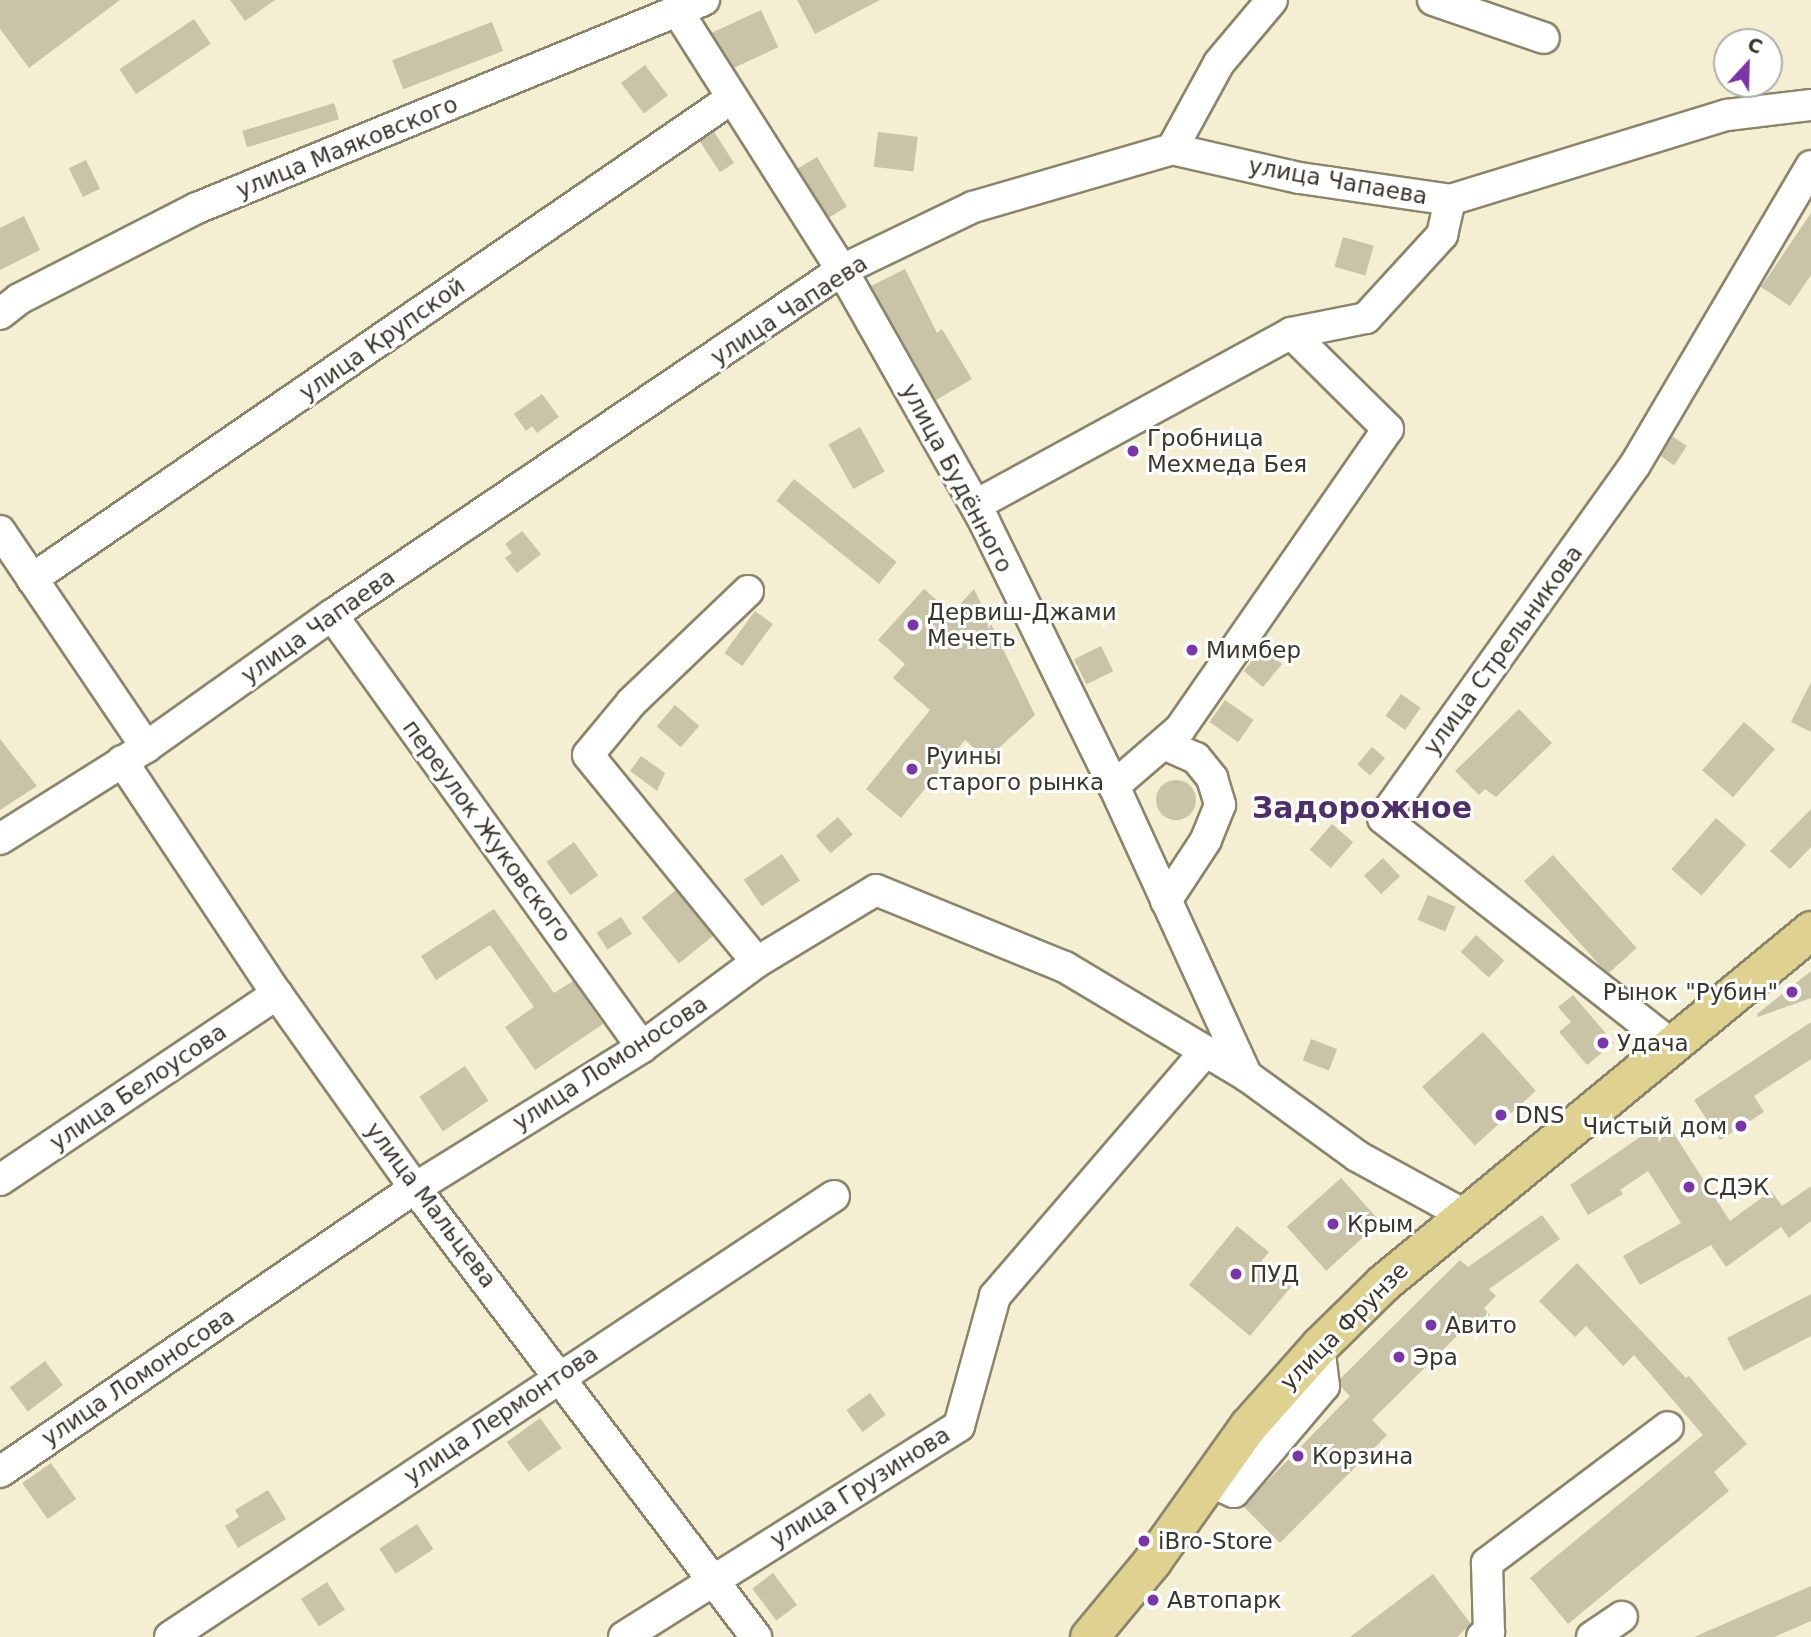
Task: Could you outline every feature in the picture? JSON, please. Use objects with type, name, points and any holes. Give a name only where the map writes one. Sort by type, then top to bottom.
[{"type":"main road","name":"улица Фрунзе","points":[[1089,1637],[1153,1561],[1248,1426],[1319,1346],[1463,1214],[1811,930]]},
{"type":"main road","points":[[1113,1637],[1153,1561]]},
{"type":"street","points":[[1172,149],[1219,62],[1272,0]]},
{"type":"street","points":[[1433,0],[1544,38]]},
{"type":"street","name":"улица Будённого","points":[[691,6],[732,98],[842,270],[976,505],[1114,786],[1247,1076],[1357,1156],[1463,1214]]},
{"type":"street","name":"улица Маяковского","points":[[0,314],[19,299],[197,208],[691,6]]},
{"type":"street","name":"улица Крупской","points":[[32,579],[732,98]]},
{"type":"street","name":"улица Чапаева","points":[[0,839],[134,754],[332,615],[842,270],[973,208],[1172,149],[1300,178],[1450,200],[1727,115],[1811,105]]},
{"type":"street","name":"улица Стрельникова","points":[[1672,1045],[1383,818],[1635,465],[1811,166]]},
{"type":"street","points":[[976,505],[1291,333],[1366,318],[1442,235],[1450,200]]},
{"type":"street","points":[[1114,786],[1180,729],[1388,429],[1291,333]]},
{"type":"street","name":"улица Мальцева","points":[[0,531],[32,579],[277,994],[415,1188],[757,1637]]},
{"type":"street","points":[[748,591],[631,703],[588,755],[758,962]]},
{"type":"street","name":"переулок Жуковского","points":[[332,615],[642,1047]]},
{"type":"street","points":[[1164,744],[1196,758],[1212,778],[1220,805],[1206,839],[1166,901]]},
{"type":"street","name":"улица Ломоносова","points":[[0,1472],[415,1188],[642,1047],[758,962],[876,890],[1065,967],[1247,1076]]},
{"type":"street","name":"улица Белоусова","points":[[0,1180],[277,994]]},
{"type":"street","name":"улица Грузинова","points":[[624,1637],[959,1426],[995,1296],[1206,1051]]},
{"type":"street","name":"улица Лермонтова","points":[[170,1637],[560,1375],[834,1196]]},
{"type":"street","points":[[1482,1637],[1489,1632],[1488,1563],[1668,1427]]},
{"type":"street","points":[[1592,1637],[1622,1616]]},
{"type":"building","points":[[0,0],[120,0],[29,68],[0,29]]},
{"type":"building","points":[[230,0],[275,0],[245,21]]},
{"type":"building","points":[[797,0],[880,0],[815,34]]},
{"type":"building","points":[[761,10],[778,47],[729,70],[712,33]]},
{"type":"building","points":[[194,19],[211,44],[136,94],[119,69]]},
{"type":"building","points":[[492,22],[503,51],[403,89],[392,60]]},
{"type":"building","points":[[645,65],[668,95],[644,113],[621,83]]},
{"type":"building","points":[[334,103],[339,119],[247,147],[242,131]]},
{"type":"building","points":[[714,132],[734,163],[720,172],[700,141]]},
{"type":"building","points":[[878,132],[918,137],[913,172],[874,167]]},
{"type":"building","points":[[817,157],[847,207],[828,218],[798,168]]},
{"type":"building","points":[[86,160],[100,189],[83,197],[69,168]]},
{"type":"building","points":[[1811,213],[1811,275],[1790,306],[1761,287]]},
{"type":"building","points":[[24,216],[40,250],[0,270],[0,228]]},
{"type":"building","points":[[1343,237],[1374,246],[1365,276],[1334,267]]},
{"type":"building","points":[[905,269],[937,333],[942,329],[972,379],[936,400],[871,286]]},
{"type":"building","points":[[542,394],[559,417],[537,433],[532,426],[526,431],[514,414]]},
{"type":"building","points":[[860,427],[885,472],[853,489],[829,444]]},
{"type":"building","points":[[1672,436],[1687,446],[1674,465],[1659,455]]},
{"type":"building","points":[[794,479],[897,562],[879,584],[776,501]]},
{"type":"building","points":[[522,531],[541,554],[517,573],[505,558],[512,553],[505,544]]},
{"type":"building","points":[[924,589],[952,613],[974,589],[1035,715],[987,759],[965,740],[901,818],[866,789],[930,710],[893,678],[905,664],[878,640]]},
{"type":"building","points":[[755,611],[773,624],[742,666],[724,653]]},
{"type":"building","points":[[1101,646],[1113,671],[1086,684],[1074,659]]},
{"type":"building","points":[[1263,648],[1282,664],[1263,687],[1244,671]]},
{"type":"building","points":[[1811,682],[1811,732],[1791,722]]},
{"type":"building","points":[[1401,694],[1421,708],[1405,730],[1386,716]]},
{"type":"building","points":[[1225,700],[1254,720],[1238,742],[1210,722]]},
{"type":"building","points":[[675,705],[699,726],[681,747],[657,726]]},
{"type":"building","points":[[1519,709],[1552,743],[1496,797],[1485,789],[1479,795],[1455,771]]},
{"type":"building","points":[[1744,722],[1775,749],[1733,797],[1702,770]]},
{"type":"building","points":[[0,739],[37,786],[0,810]]},
{"type":"building","points":[[1372,747],[1385,758],[1370,776],[1357,765]]},
{"type":"building","points":[[641,756],[665,773],[657,791],[630,771]]},
{"type":"building","points":[[1176,780],[1190,786],[1196,800],[1190,814],[1176,820],[1162,814],[1156,800],[1162,786]]},
{"type":"building","points":[[1811,809],[1811,847],[1790,869],[1770,851]]},
{"type":"building","points":[[838,817],[853,835],[831,853],[816,836]]},
{"type":"building","points":[[1716,818],[1746,844],[1702,896],[1671,869]]},
{"type":"building","points":[[1332,824],[1353,842],[1331,868],[1310,850]]},
{"type":"building","points":[[574,842],[598,875],[571,895],[546,862]]},
{"type":"building","points":[[782,854],[800,881],[762,906],[744,880]]},
{"type":"building","points":[[1553,855],[1637,948],[1608,974],[1524,881]]},
{"type":"building","points":[[1383,858],[1400,876],[1381,894],[1364,876]]},
{"type":"building","points":[[676,890],[713,936],[679,964],[642,918]]},
{"type":"building","points":[[1428,895],[1456,907],[1445,932],[1417,920]]},
{"type":"building","points":[[494,909],[554,993],[573,981],[603,1024],[535,1070],[505,1027],[534,1007],[490,945],[436,980],[421,956]]},
{"type":"building","points":[[621,917],[632,934],[608,950],[597,933]]},
{"type":"building","points":[[1476,935],[1504,960],[1489,978],[1461,952]]},
{"type":"building","points":[[1811,971],[1811,998],[1758,1017],[1757,1014]]},
{"type":"building","points":[[1573,995],[1614,1043],[1587,1065],[1559,1032],[1571,1022],[1558,1007]]},
{"type":"building","points":[[1811,1022],[1811,1059],[1754,1096],[1764,1112],[1720,1140],[1694,1100]]},
{"type":"building","points":[[1483,1032],[1536,1091],[1475,1146],[1422,1087]]},
{"type":"building","points":[[1311,1039],[1337,1049],[1329,1071],[1303,1060]]},
{"type":"building","points":[[465,1066],[488,1101],[443,1132],[419,1097]]},
{"type":"building","points":[[1665,1120],[1730,1221],[1771,1191],[1782,1206],[1811,1186],[1811,1221],[1789,1238],[1781,1227],[1726,1267],[1711,1245],[1640,1285],[1623,1256],[1681,1223],[1648,1171],[1620,1190],[1623,1194],[1588,1215],[1570,1185]]},
{"type":"building","name":"Крым","points":[[1341,1178],[1380,1222],[1326,1271],[1287,1227]]},
{"type":"building","points":[[1542,1215],[1560,1239],[1489,1289],[1496,1296],[1484,1308],[1490,1315],[1473,1332],[1467,1326],[1372,1420],[1387,1435],[1280,1543],[1243,1506],[1350,1396],[1341,1387],[1341,1378],[1460,1260],[1468,1267]]},
{"type":"building","name":"ПУД","points":[[1237,1226],[1269,1252],[1260,1263],[1291,1287],[1250,1336],[1189,1285]]},
{"type":"building","points":[[1577,1263],[1686,1378],[1689,1376],[1747,1444],[1714,1472],[1729,1491],[1568,1624],[1530,1578],[1703,1435],[1634,1355],[1623,1366],[1586,1326],[1575,1337],[1539,1301]]},
{"type":"building","points":[[1811,1294],[1811,1336],[1744,1371],[1727,1338]]},
{"type":"building","points":[[45,1361],[63,1385],[28,1411],[10,1387]]},
{"type":"building","points":[[870,1393],[886,1415],[862,1432],[847,1410]]},
{"type":"building","points":[[540,1418],[562,1448],[529,1472],[507,1442]]},
{"type":"building","points":[[51,1463],[76,1499],[48,1519],[22,1483]]},
{"type":"building","points":[[268,1490],[286,1519],[238,1548],[225,1526],[239,1517],[235,1510]]},
{"type":"building","points":[[417,1524],[433,1549],[396,1574],[379,1549]]},
{"type":"building","points":[[773,1573],[797,1605],[776,1621],[752,1589]]},
{"type":"building","points":[[1433,1574],[1471,1624],[1457,1637],[1350,1637]]},
{"type":"building","points":[[327,1582],[345,1610],[319,1627],[301,1599]]},
{"type":"building","points":[[1811,1586],[1811,1621],[1774,1637],[1694,1637]]},
{"type":"place","name":"Гробница Мехмеда Бея","points":[[1133,451]]},
{"type":"place","name":"Дервиш-Джами Мечеть","points":[[913,625]]},
{"type":"place","name":"Мимбер","points":[[1192,650]]},
{"type":"place","name":"Руины старого рынка","points":[[912,769]]},
{"type":"place","name":"Рынок \"Рубин\"","points":[[1792,992]]},
{"type":"place","name":"Удача","points":[[1603,1043]]},
{"type":"place","name":"DNS","points":[[1501,1115]]},
{"type":"place","name":"Чистый дом","points":[[1741,1126]]},
{"type":"place","name":"СДЭК","points":[[1689,1187]]},
{"type":"place","name":"Крым","points":[[1333,1224]]},
{"type":"place","name":"ПУД","points":[[1236,1274]]},
{"type":"place","name":"Авито","points":[[1431,1325]]},
{"type":"place","name":"Эра","points":[[1399,1357]]},
{"type":"place","name":"Корзина","points":[[1298,1456]]},
{"type":"place","name":"iBro-Store","points":[[1144,1541]]},
{"type":"place","name":"Автопарк","points":[[1153,1600]]},
{"type":"district","name":"Задорожное","points":[[1362,808]]}]
